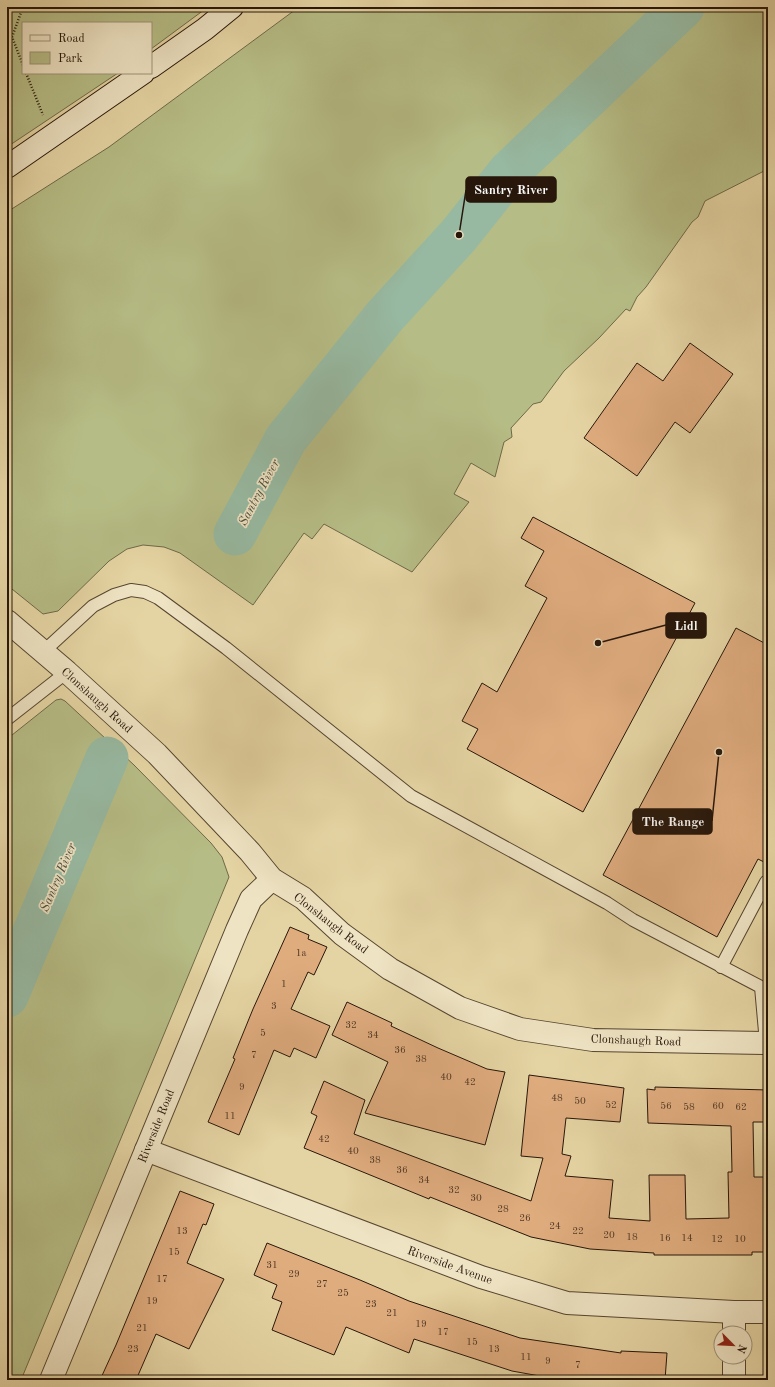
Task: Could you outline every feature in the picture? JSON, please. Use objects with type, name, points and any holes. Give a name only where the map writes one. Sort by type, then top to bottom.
[{"type":"street","points":[[152,66],[205,29],[232,7]]},
{"type":"street","points":[[7,167],[142,74]]},
{"type":"street","name":"Clonshaugh Road","points":[[7,621],[67,672],[157,754],[250,852],[272,879],[303,898],[342,934],[390,968],[460,1008],[520,1029],[593,1040],[767,1043]]},
{"type":"street","name":"Riverside Road","points":[[51,1380],[251,899],[272,879]]},
{"type":"street","name":"Riverside Avenue","points":[[146,1150],[481,1278],[567,1303],[734,1322],[768,1312]]},
{"type":"street","points":[[734,1365],[734,1380]]},
{"type":"lane","points":[[43,652],[94,606],[114,595],[131,590],[145,592],[158,598],[226,648],[411,796],[607,903],[633,920],[761,987],[767,1043]]},
{"type":"lane","points":[[7,719],[67,672]]},
{"type":"lane","points":[[721,966],[766,882]]},
{"type":"path","points":[[22,62],[12,37],[23,7]]},
{"type":"path","points":[[26,74],[51,138]]},
{"type":"green space","points":[[7,7],[208,7],[152,48],[152,22],[22,22],[22,74],[116,74],[7,147]]},
{"type":"green space","points":[[299,7],[768,7],[768,169],[705,201],[698,217],[692,222],[646,287],[637,297],[630,311],[626,309],[599,338],[564,371],[541,402],[533,404],[511,428],[512,437],[504,442],[495,477],[471,463],[454,494],[469,502],[412,572],[324,524],[312,539],[304,533],[253,605],[180,553],[164,547],[143,545],[127,549],[109,561],[58,611],[43,614],[7,585],[7,212],[109,147]]},
{"type":"green space","points":[[61,699],[134,765],[211,843],[222,857],[229,877],[21,1380],[7,1380],[7,739],[56,700]]},
{"type":"building","points":[[690,343],[733,374],[690,433],[675,422],[637,476],[584,438],[637,363],[663,381]]},
{"type":"building","points":[[533,517],[695,603],[583,812],[467,749],[478,729],[462,721],[482,683],[497,692],[547,598],[525,586],[544,551],[521,538]]},
{"type":"building","points":[[736,628],[768,645],[768,864],[758,859],[717,937],[603,875]]},
{"type":"building","points":[[290,927],[309,935],[308,939],[327,947],[314,975],[308,972],[291,1009],[330,1026],[316,1058],[294,1048],[290,1057],[274,1050],[239,1135],[208,1122],[235,1059],[233,1058],[253,1009]]},
{"type":"building","points":[[347,1002],[392,1023],[391,1026],[438,1048],[487,1069],[505,1072],[485,1145],[365,1113],[388,1062],[332,1035]]},
{"type":"building","points":[[529,1075],[624,1088],[620,1122],[566,1118],[562,1154],[571,1156],[565,1176],[613,1180],[609,1218],[650,1221],[649,1175],[685,1175],[686,1219],[729,1218],[728,1172],[732,1172],[731,1126],[648,1123],[647,1089],[655,1090],[655,1087],[768,1090],[768,1122],[753,1122],[754,1177],[765,1177],[764,1218],[768,1218],[768,1252],[752,1252],[752,1255],[654,1255],[654,1253],[590,1249],[531,1237],[430,1197],[429,1199],[304,1148],[317,1116],[311,1113],[324,1081],[365,1100],[354,1134],[531,1201],[543,1158],[521,1156]]},
{"type":"building","points":[[180,1191],[214,1204],[206,1225],[203,1224],[187,1263],[224,1279],[189,1349],[156,1334],[136,1380],[100,1380],[116,1345]]},
{"type":"building","points":[[267,1243],[409,1301],[520,1338],[621,1353],[621,1351],[667,1353],[665,1380],[562,1380],[512,1371],[414,1339],[409,1353],[346,1327],[334,1355],[272,1330],[282,1302],[272,1298],[277,1285],[254,1275]]},
{"type":"waterway","name":"Santry River","points":[[235,534],[286,439],[385,316],[459,235],[509,172],[683,7]]},
{"type":"waterway","name":"Santry River","points":[[7,996],[107,758]]},
{"type":"place","name":"Santry River","points":[[459,235]]},
{"type":"place","name":"Lidl","points":[[598,643]]},
{"type":"place","name":"The Range","points":[[719,752]]}]
